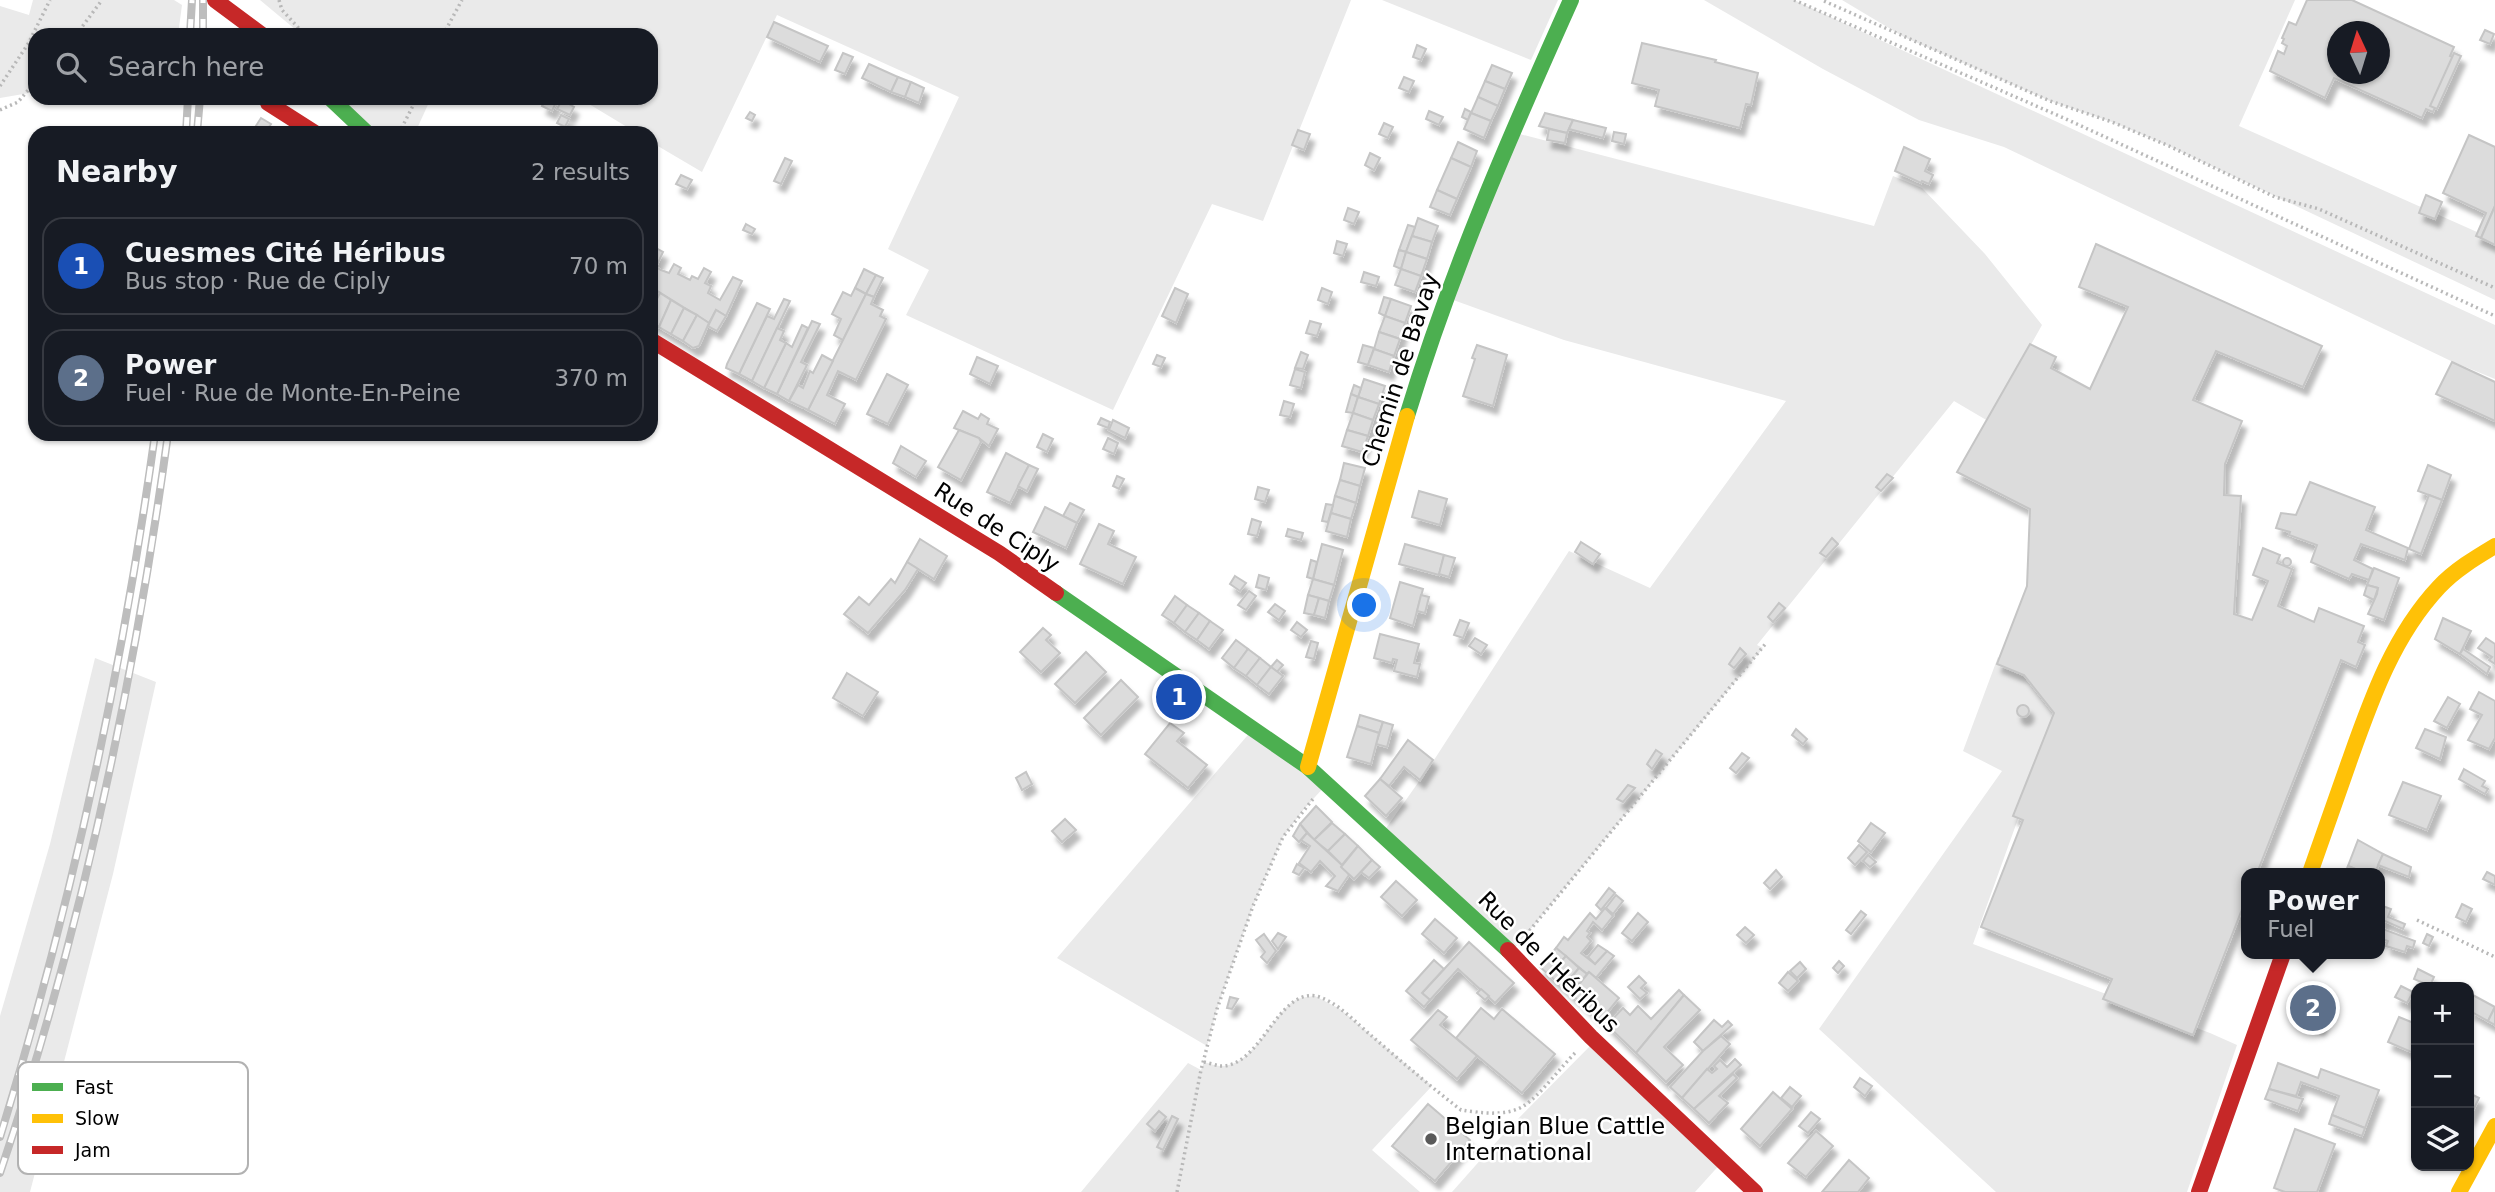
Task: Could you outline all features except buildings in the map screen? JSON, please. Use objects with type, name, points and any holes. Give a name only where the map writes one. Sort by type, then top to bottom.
[{"type":"street","points":[[215,0],[253,28]]},
{"type":"street","name":"Chemin de Bavay","points":[[1308,767],[1408,412],[1446,297],[1512,132],[1572,0]]},
{"type":"street","points":[[271,105],[305,126]]},
{"type":"street","points":[[337,105],[360,126]]},
{"type":"street","name":"Rue de Ciply","points":[[658,344],[999,553],[1308,767]]},
{"type":"street","points":[[2312,868],[2360,729],[2390,654],[2423,603],[2438,587],[2455,571],[2495,546]]},
{"type":"street","name":"Rue de l'Héribus","points":[[1308,767],[1498,940],[1591,1037],[1755,1192]]},
{"type":"street","points":[[2199,1192],[2281,959]]},
{"type":"street","points":[[2459,1192],[2495,1125]]},
{"type":"path","points":[[35,28],[50,0]]},
{"type":"path","points":[[81,28],[102,0]]},
{"type":"path","points":[[279,0],[282,10],[299,28]]},
{"type":"path","points":[[447,28],[462,0]]},
{"type":"path","points":[[1794,0],[2066,119],[2495,316]]},
{"type":"path","points":[[1820,13],[1824,1],[2050,101],[2112,122],[2169,146],[2275,197],[2319,209],[2495,288]]},
{"type":"path","points":[[0,86],[28,42]]},
{"type":"path","points":[[0,110],[18,102],[28,90]]},
{"type":"path","points":[[403,126],[413,105]]},
{"type":"path","points":[[1510,954],[1767,642]]},
{"type":"path","points":[[1177,1192],[1217,1009],[1253,906],[1283,837],[1326,785]]},
{"type":"path","points":[[2417,920],[2495,957]]},
{"type":"path","points":[[1204,1062],[1221,1066],[1234,1063],[1247,1055],[1293,1002],[1315,996],[1340,1010],[1461,1110],[1482,1114],[1525,1106],[1591,1037]]},
{"type":"shaded area","points":[[33,0],[174,0],[182,5],[179,28],[28,28],[28,93],[0,98],[0,6],[29,15]]},
{"type":"shaded area","points":[[260,0],[1351,0],[1263,221],[1212,204],[1113,410],[906,315],[929,270],[888,249],[959,97],[777,15],[702,172],[658,146],[658,126],[625,126],[591,105],[658,105],[658,28],[294,28]]},
{"type":"shaded area","points":[[1382,0],[1558,0],[1531,60]]},
{"type":"shaded area","points":[[1704,0],[1794,0],[2495,325],[2495,379],[2451,361],[2004,147],[1919,120],[1823,69]]},
{"type":"shaded area","points":[[1842,0],[2295,0],[2239,126],[2495,240],[2495,300],[2169,146],[2112,122],[2050,101],[1904,37]]},
{"type":"shaded area","points":[[339,105],[428,105],[418,126],[367,126]]},
{"type":"shaded area","points":[[1512,132],[1874,226],[1893,176],[1922,188],[1985,254],[2042,325],[1988,421],[1954,401],[1757,645],[1763,648],[1510,954],[1382,834],[1434,760],[1569,551],[1650,588],[1786,401],[1564,340],[1445,297]]},
{"type":"shaded area","points":[[1998,657],[2038,681],[2051,697],[2054,719],[1973,944],[2237,1045],[2187,1192],[1996,1192],[1819,1029],[2002,771],[1963,751]]},
{"type":"shaded area","points":[[95,658],[156,682],[113,874],[64,1062],[18,1062],[18,1174],[35,1174],[30,1192],[0,1192],[0,1016],[50,844]]},
{"type":"shaded area","points":[[1253,729],[1326,785],[1283,837],[1253,906],[1207,1046],[1057,958]]},
{"type":"shaded area","points":[[1315,996],[1340,1009],[1432,1086],[1372,1150],[1420,1192],[1081,1192],[1188,1063],[1201,1070],[1204,1062],[1218,1066],[1243,1059],[1285,1008],[1301,998]]},
{"type":"shaded area","points":[[1595,1041],[1723,1161],[1695,1192],[1452,1192],[1507,1130]]},
{"type":"railway","points":[[190,28],[192,0]]},
{"type":"railway","points":[[203,0],[203,28]]},
{"type":"railway","points":[[186,126],[188,105]]},
{"type":"railway","points":[[198,126],[199,105]]},
{"type":"railway","points":[[23,1062],[50,964],[92,789],[127,612],[154,441]]},
{"type":"railway","points":[[35,1062],[80,900],[102,807],[139,621],[167,441]]},
{"type":"railway","points":[[0,1137],[18,1077]]},
{"type":"railway","points":[[0,1173],[18,1117]]},
{"type":"traffic: fast","points":[[1407,416],[1462,257],[1503,154],[1571,0]]},
{"type":"traffic: fast","points":[[337,105],[360,126]]},
{"type":"traffic: fast","points":[[1056,593],[1308,767],[1508,950]]},
{"type":"traffic: slow","points":[[1308,767],[1407,416]]},
{"type":"traffic: slow","points":[[2312,868],[2366,715],[2396,648],[2423,606],[2439,587],[2458,570],[2495,546]]},
{"type":"traffic: slow","points":[[2459,1192],[2495,1126]]},
{"type":"traffic: jam","points":[[215,0],[253,28]]},
{"type":"traffic: jam","points":[[271,105],[304,126]]},
{"type":"traffic: jam","points":[[658,344],[999,553],[1056,593]]},
{"type":"traffic: jam","points":[[1508,950],[1591,1037],[1755,1192]]},
{"type":"traffic: jam","points":[[2199,1192],[2281,959]]},
{"type":"place","name":"Cuesmes Cité Héribus","points":[[1179,697]]},
{"type":"place","name":"Power","points":[[2313,1008]]},
{"type":"place","name":"Belgian Blue Cattle International","points":[[1431,1139]]}]
